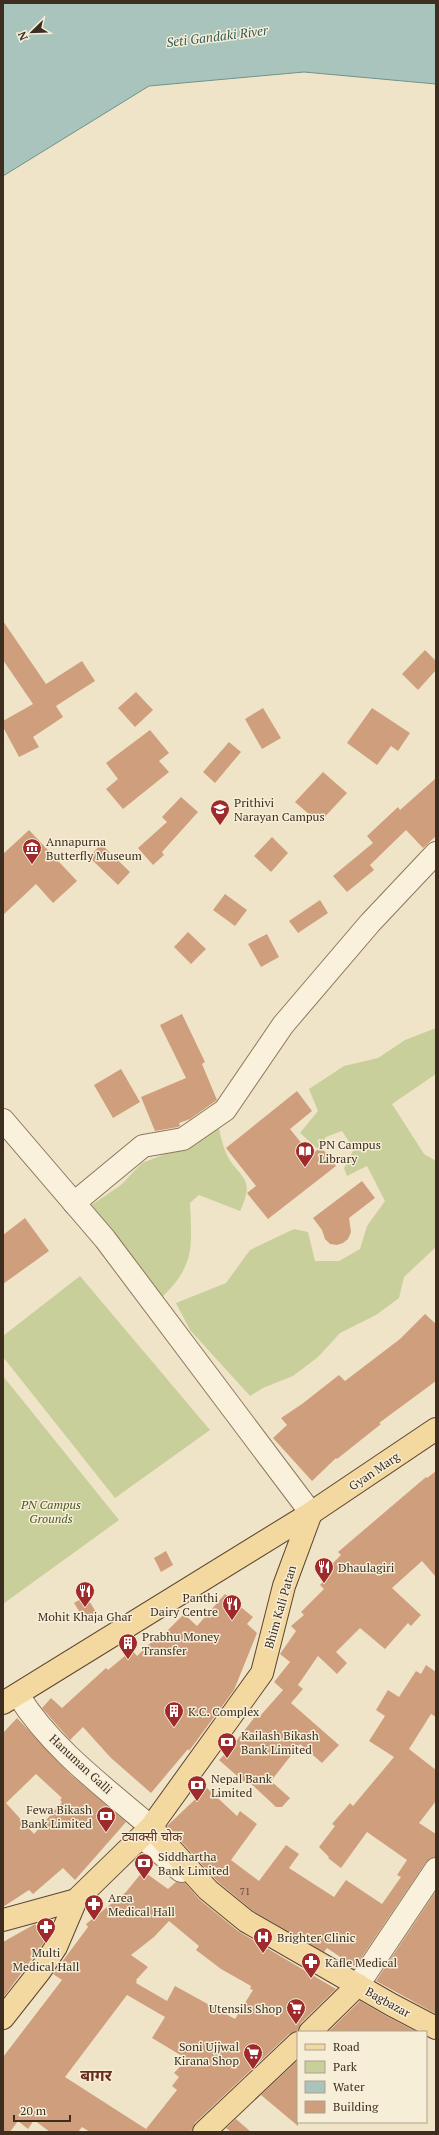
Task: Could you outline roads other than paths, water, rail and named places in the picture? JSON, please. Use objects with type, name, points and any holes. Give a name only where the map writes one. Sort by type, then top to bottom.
[{"type":"main road","name":"Gyan Marg","points":[[311,1513],[436,1429]]},
{"type":"main road","points":[[15,1700],[311,1513]]},
{"type":"main road","name":"Bhim Kali Patan","points":[[3,1920],[76,1900],[146,1832],[262,1673],[284,1586],[311,1513]]},
{"type":"main road","points":[[3,2018],[40,1971],[56,1947],[76,1900]]},
{"type":"main road","name":"Bagbazar","points":[[311,2031],[354,1989],[436,2028]]},
{"type":"main road","points":[[204,2132],[297,2044]]},
{"type":"street","points":[[74,1203],[143,1146],[184,1138],[225,1110],[282,1025],[370,923],[436,853]]},
{"type":"street","points":[[3,1120],[105,1239],[311,1513]]},
{"type":"street","points":[[3,1713],[15,1700]]},
{"type":"street","name":"Hanuman Galli","points":[[15,1700],[146,1832],[246,1922],[329,1981],[354,1989],[421,2031]]},
{"type":"street","points":[[354,1989],[436,1869]]},
{"type":"street","points":[[427,2034],[436,2039]]},
{"type":"water","name":"Seti Gandaki River","points":[[3,3],[436,3],[436,84],[304,72],[149,86],[3,176]]},
{"type":"place","name":"Prithivi Narayan Campus","points":[[220,826]]},
{"type":"place","name":"Annapurna Butterfly Museum","points":[[32,865]]},
{"type":"place","name":"PN Campus Library","points":[[305,1168]]},
{"type":"place","name":"Dhaulagiri","points":[[324,1584]]},
{"type":"place","name":"Mohit Khaja Ghar","points":[[85,1608]]},
{"type":"place","name":"Panthi Dairy Centre","points":[[232,1621]]},
{"type":"place","name":"Prabhu Money Transfer","points":[[128,1660]]},
{"type":"place","name":"K.C. Complex","points":[[174,1728]]},
{"type":"place","name":"Kailash Bikash Bank Limited","points":[[227,1759]]},
{"type":"place","name":"Nepal Bank Limited","points":[[197,1802]]},
{"type":"place","name":"Fewa Bikash Bank Limited","points":[[106,1833]]},
{"type":"place","name":"Siddhartha Bank Limited","points":[[144,1880]]},
{"type":"place","name":"Area Medical Hall","points":[[94,1921]]},
{"type":"place","name":"Multi Medical Hall","points":[[46,1944]]},
{"type":"place","name":"Brighter Clinic","points":[[263,1954]]},
{"type":"place","name":"Kafle Medical","points":[[311,1979]]},
{"type":"place","name":"Utensils Shop","points":[[296,2025]]},
{"type":"place","name":"Soni Ujjwal Kirana Shop","points":[[253,2070]]},
{"type":"district","name":"ट्याक्सी चोक","points":[[152,1836]]},
{"type":"district","name":"बागर","points":[[96,2075]]},
{"type":"park label","name":"PN Campus Grounds","points":[[51,1511]]}]
